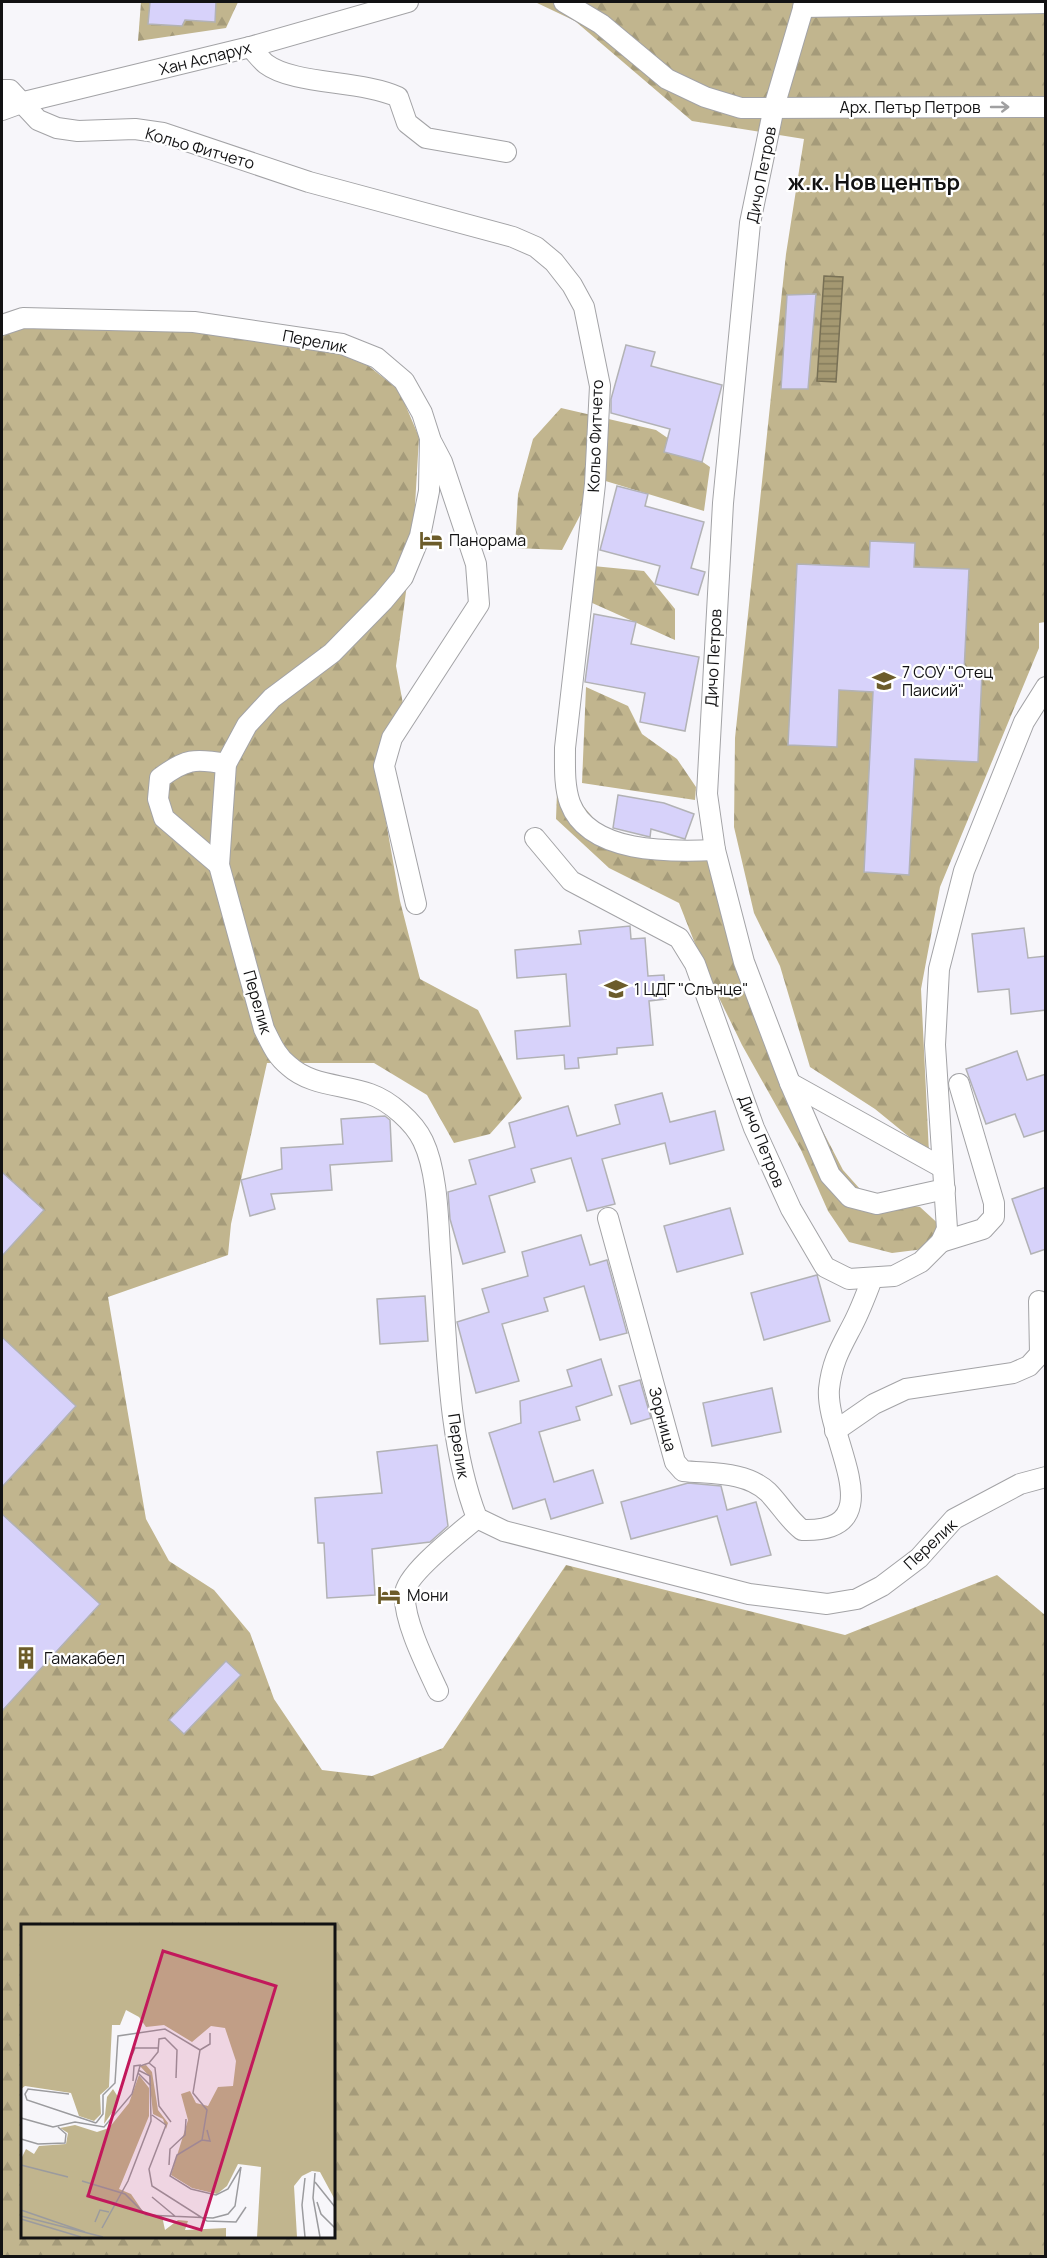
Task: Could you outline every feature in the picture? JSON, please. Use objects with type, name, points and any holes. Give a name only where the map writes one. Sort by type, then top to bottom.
[{"type":"street","name":"Хан Аспарух","points":[[2,110],[24,102],[250,47],[408,2]]},
{"type":"street","points":[[564,2],[601,24],[667,79],[705,97],[741,108],[774,107]]},
{"type":"street","points":[[804,4],[1046,3]]},
{"type":"street","name":"Дичо Петров","points":[[804,4],[774,107],[750,223],[723,503],[707,794],[715,850],[744,962],[790,1083],[830,1175],[850,1197],[877,1204],[945,1189]]},
{"type":"street","points":[[250,47],[267,65],[296,76],[345,82],[386,91],[398,97],[407,123],[426,138],[506,152]]},
{"type":"street","name":"Кольо Фитчето","points":[[2,90],[10,90],[24,102],[38,120],[57,128],[78,131],[125,129],[163,133],[309,182],[513,237],[536,248],[554,262],[572,285],[584,307],[600,386],[595,484],[566,748],[565,780],[570,802],[576,815],[590,831],[619,844],[686,851],[715,850]]},
{"type":"street","name":"Арх. Петър Петров","points":[[774,107],[1046,107]]},
{"type":"street","name":"Перелик","points":[[2,325],[23,318],[194,322],[342,344],[377,358],[404,381],[422,412],[430,438],[429,491],[420,536],[403,577],[332,653],[272,698],[248,725],[226,764],[219,866],[264,1029],[276,1053],[290,1068],[323,1083],[371,1094],[402,1114],[423,1141],[436,1191],[457,1448],[467,1492],[477,1518],[504,1531],[749,1594],[827,1604],[857,1599],[882,1586],[919,1558],[954,1519],[1020,1484],[1046,1477]]},
{"type":"street","points":[[416,904],[384,766],[392,738],[479,604],[476,564],[442,462],[430,438]]},
{"type":"street","points":[[941,1242],[947,1229],[935,1045],[939,969],[964,871],[1024,722],[1046,687]]},
{"type":"street","points":[[219,866],[164,818],[158,799],[160,778],[181,762],[204,760],[226,764]]},
{"type":"street","name":"Дичо Петров","points":[[535,838],[571,881],[679,938],[695,964],[704,985],[754,1128],[812,1249],[825,1268],[849,1279],[894,1276],[921,1262],[941,1242]]},
{"type":"street","points":[[790,1083],[943,1168]]},
{"type":"street","points":[[941,1242],[983,1229],[994,1217],[994,1203],[959,1084]]},
{"type":"street","name":"Зорница","points":[[608,1218],[675,1462],[683,1471],[749,1480],[767,1491],[802,1530],[831,1528],[844,1517],[852,1506],[852,1486],[835,1431],[829,1392],[834,1359],[853,1324],[872,1279]]},
{"type":"street","points":[[835,1431],[874,1404],[906,1389],[1013,1373],[1029,1366],[1040,1354],[1039,1301]]},
{"type":"street","points":[[438,1691],[418,1648],[404,1594],[418,1572],[477,1518]]},
{"type":"green space","points":[[141,2],[238,2],[226,28],[138,41]]},
{"type":"green space","points":[[535,2],[1045,2],[1045,622],[1039,623],[1039,648],[940,887],[921,989],[929,1153],[875,1109],[810,1067],[780,966],[754,913],[734,827],[735,738],[786,254],[804,139],[692,121],[575,21]]},
{"type":"green space","points":[[23,327],[192,329],[315,345],[361,360],[399,390],[419,437],[413,540],[396,666],[403,704],[375,759],[400,901],[420,979],[478,1010],[522,1098],[490,1134],[454,1143],[427,1095],[374,1063],[267,1063],[231,1224],[228,1255],[108,1297],[146,1519],[169,1561],[214,1590],[250,1633],[274,1699],[322,1770],[372,1776],[443,1748],[566,1565],[845,1635],[997,1575],[1045,1615],[1045,2256],[2,2256],[2,333]]},
{"type":"green space","points":[[561,408],[656,430],[710,467],[704,511],[599,479],[562,550],[515,548],[518,494],[533,439]]},
{"type":"green space","points":[[593,566],[644,571],[675,609],[675,640],[590,602]]},
{"type":"green space","points":[[586,687],[628,706],[642,734],[677,759],[696,787],[695,800],[582,783]]},
{"type":"green space","points":[[558,765],[584,807],[612,840],[707,859],[801,1089],[843,1170],[868,1198],[920,1207],[944,1229],[924,1249],[892,1253],[849,1242],[828,1211],[801,1150],[742,1045],[705,969],[679,903],[609,868],[556,819]]},
{"type":"shaded area","points":[[824,276],[843,277],[836,382],[817,381]]},
{"type":"building","points":[[150,2],[216,2],[215,22],[185,20],[182,26],[148,24]]},
{"type":"building","points":[[816,294],[808,389],[781,389],[787,295]]},
{"type":"building","points":[[626,345],[655,352],[651,366],[722,385],[702,462],[664,452],[670,429],[611,413],[611,399]]},
{"type":"building","points":[[617,486],[648,494],[645,506],[704,522],[691,568],[705,572],[698,595],[655,584],[660,566],[600,550]]},
{"type":"building","points":[[870,541],[915,543],[914,567],[969,569],[964,672],[982,673],[978,762],[915,759],[909,875],[864,872],[873,692],[839,690],[837,747],[788,745],[797,564],[869,567]]},
{"type":"building","points":[[594,614],[636,622],[631,644],[699,657],[685,731],[640,722],[645,693],[585,682]]},
{"type":"building","points":[[618,795],[664,803],[694,814],[685,839],[651,829],[650,837],[613,828]]},
{"type":"building","name":"1 ЦДГ \"Слънце\"","points":[[630,926],[631,939],[645,938],[648,976],[664,975],[666,999],[649,1001],[653,1045],[617,1048],[617,1054],[578,1058],[579,1068],[565,1069],[564,1055],[517,1059],[515,1031],[570,1026],[566,974],[517,978],[515,950],[581,944],[579,931]]},
{"type":"building","points":[[1024,928],[1028,958],[1046,956],[1046,1010],[1011,1014],[1009,989],[978,992],[972,934]]},
{"type":"building","points":[[1017,1051],[1027,1080],[1046,1074],[1046,1130],[1024,1137],[1015,1114],[986,1124],[966,1069]]},
{"type":"building","points":[[662,1093],[670,1122],[715,1111],[724,1150],[670,1164],[665,1143],[602,1159],[615,1204],[587,1211],[571,1158],[531,1169],[535,1182],[489,1196],[505,1252],[463,1264],[450,1219],[448,1192],[476,1184],[469,1160],[515,1147],[509,1123],[568,1106],[577,1136],[620,1124],[615,1105]]},
{"type":"building","points":[[385,1116],[390,1120],[392,1161],[330,1165],[332,1190],[271,1194],[275,1209],[250,1216],[241,1180],[282,1169],[281,1148],[343,1144],[341,1119]]},
{"type":"building","points":[[2,1172],[44,1210],[2,1256]]},
{"type":"building","points":[[1046,1187],[1046,1249],[1031,1254],[1012,1199]]},
{"type":"building","points":[[730,1208],[743,1254],[677,1272],[664,1226]]},
{"type":"building","points":[[581,1235],[590,1265],[607,1260],[627,1333],[600,1340],[584,1286],[544,1298],[548,1311],[502,1324],[519,1381],[476,1393],[457,1322],[489,1312],[482,1289],[528,1276],[522,1252]]},
{"type":"building","points":[[817,1275],[830,1321],[764,1340],[751,1293]]},
{"type":"building","points":[[425,1296],[428,1341],[380,1344],[377,1299]]},
{"type":"building","points":[[2,1337],[76,1406],[2,1487]]},
{"type":"building","points":[[601,1359],[612,1395],[576,1407],[580,1420],[539,1432],[554,1482],[593,1470],[603,1503],[551,1519],[545,1499],[513,1509],[489,1433],[521,1423],[520,1401],[572,1386],[567,1370]]},
{"type":"building","points":[[640,1380],[651,1418],[631,1424],[619,1386]]},
{"type":"building","points":[[772,1388],[781,1432],[712,1446],[703,1403]]},
{"type":"building","points":[[437,1445],[448,1526],[430,1542],[372,1549],[375,1595],[327,1598],[324,1543],[318,1543],[315,1498],[382,1493],[377,1452]]},
{"type":"building","points":[[688,1483],[721,1486],[727,1510],[756,1502],[771,1555],[731,1565],[717,1516],[631,1539],[621,1502]]},
{"type":"building","name":"Гамакабел","points":[[2,1514],[100,1604],[2,1711]]},
{"type":"building","points":[[226,1661],[241,1675],[184,1734],[169,1720]]},
{"type":"place","name":"Панорама","points":[[431,540]]},
{"type":"place","name":"7 СОУ \"Отец Паисий\"","points":[[884,681]]},
{"type":"place","name":"1 ЦДГ \"Слънце\"","points":[[616,989]]},
{"type":"place","name":"Мони","points":[[389,1595]]},
{"type":"place","name":"Гамакабел","points":[[26,1658]]},
{"type":"district","name":"ж.к. Нов център","points":[[874,182]]}]
